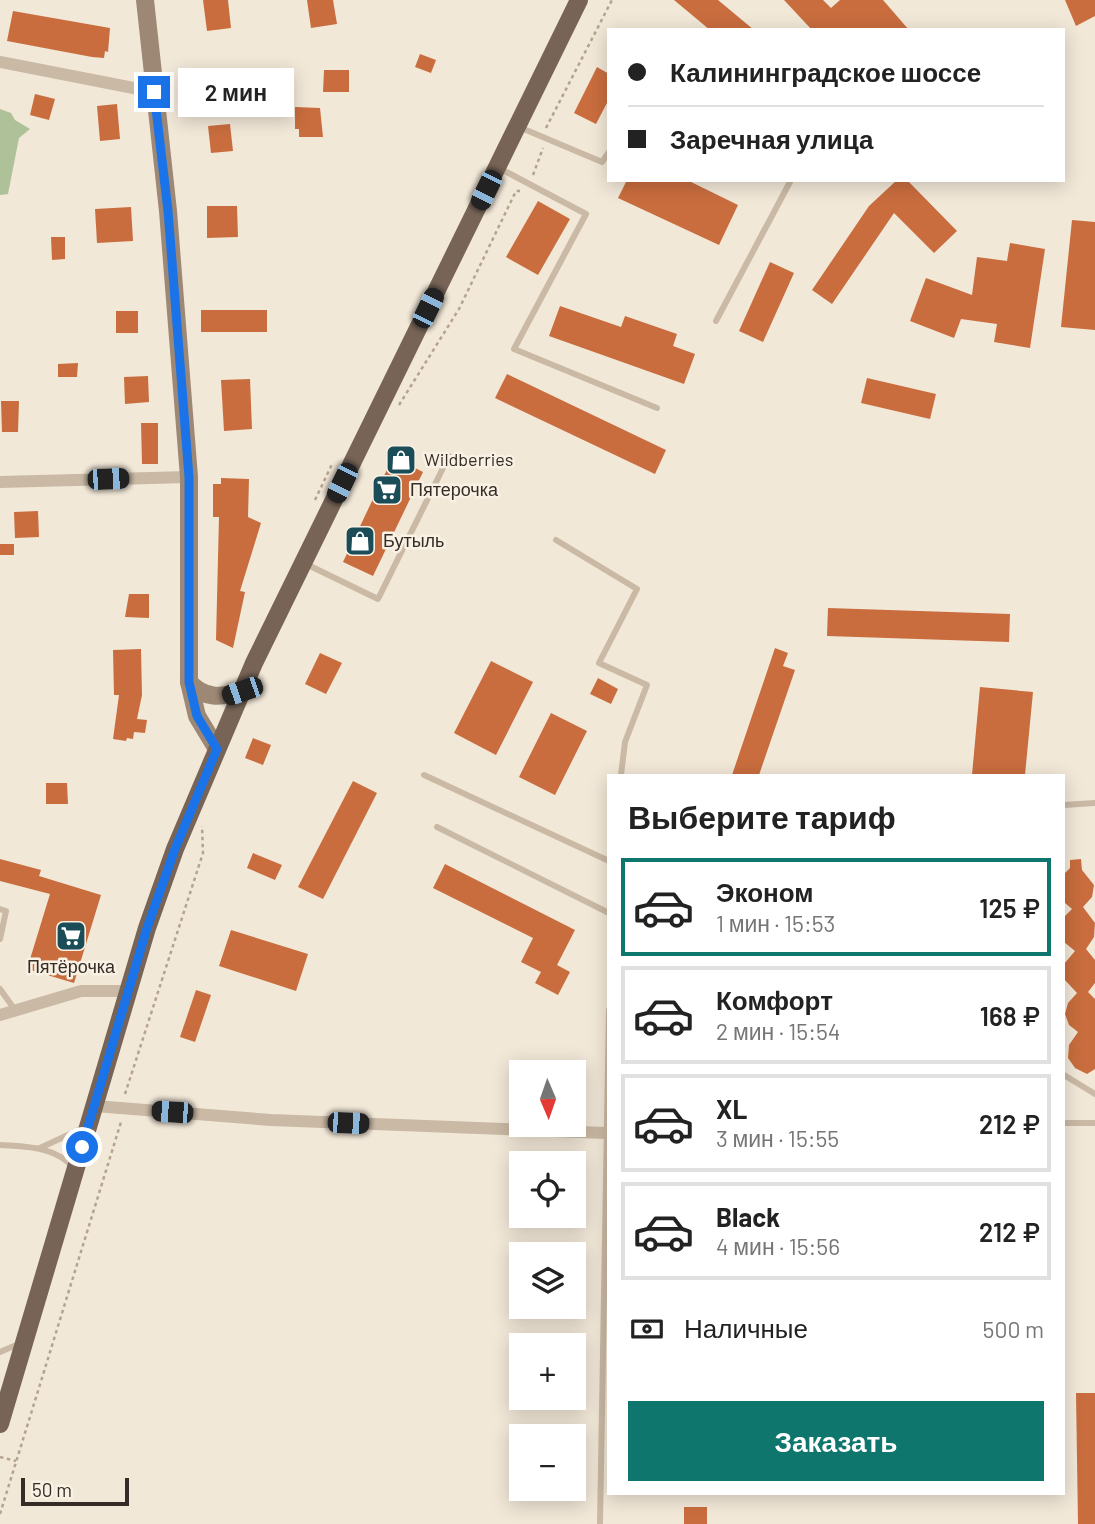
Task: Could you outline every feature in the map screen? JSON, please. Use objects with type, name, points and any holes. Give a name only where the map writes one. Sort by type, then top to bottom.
[{"type":"main road","points":[[145,0],[168,211],[189,477],[189,682],[197,716],[217,749]]},
{"type":"main road","points":[[0,1424],[4,1393],[25,1342],[129,991],[175,849],[242,691],[579,0]]},
{"type":"main road","points":[[189,682],[197,691],[216,697],[242,691]]},
{"type":"street","points":[[0,62],[154,92]]},
{"type":"street","points":[[0,482],[189,477]]},
{"type":"street","points":[[0,1015],[81,991],[129,991]]},
{"type":"street","points":[[95,1106],[271,1120],[607,1133]]},
{"type":"lane","points":[[517,127],[602,162],[607,155]]},
{"type":"lane","points":[[497,167],[586,214],[514,349],[657,408]]},
{"type":"lane","points":[[716,321],[790,182]]},
{"type":"lane","points":[[303,563],[378,599],[449,456]]},
{"type":"lane","points":[[556,540],[637,589],[599,663],[648,685],[625,742],[621,774]]},
{"type":"lane","points":[[424,775],[607,860]]},
{"type":"lane","points":[[1065,805],[1095,803]]},
{"type":"lane","points":[[437,827],[607,911]]},
{"type":"lane","points":[[0,909],[6,911],[0,939]]},
{"type":"lane","points":[[0,989],[15,1010]]},
{"type":"lane","points":[[1065,1076],[1095,1094]]},
{"type":"lane","points":[[1065,1123],[1095,1123]]},
{"type":"lane","points":[[40,1148],[89,1125]]},
{"type":"lane","points":[[0,1145],[40,1148],[67,1160],[75,1169]]},
{"type":"lane","points":[[600,1524],[607,1182]]},
{"type":"lane","points":[[0,1352],[25,1342]]},
{"type":"path","points":[[0,1514],[123,1108],[126,1089],[203,853],[202,821]]},
{"type":"path","points":[[0,1457],[16,1461]]},
{"type":"green space","points":[[0,109],[11,113],[15,120],[30,129],[19,138],[8,194],[0,195]]},
{"type":"building","points":[[203,0],[228,0],[231,28],[207,31]]},
{"type":"building","points":[[307,0],[333,0],[337,24],[311,28]]},
{"type":"building","points":[[674,0],[718,0],[752,28],[708,28]]},
{"type":"building","points":[[784,0],[823,0],[831,8],[840,0],[883,0],[907,28],[810,28]]},
{"type":"building","points":[[1065,0],[1095,0],[1095,16],[1076,26]]},
{"type":"building","points":[[13,11],[110,28],[108,52],[105,51],[104,58],[92,57],[7,41]]},
{"type":"building","points":[[420,54],[436,60],[431,73],[415,67]]},
{"type":"building","points":[[597,67],[607,73],[607,103],[596,124],[574,113]]},
{"type":"building","points":[[324,70],[349,70],[349,92],[323,92]]},
{"type":"building","points":[[226,75],[229,102],[205,105],[202,78]]},
{"type":"building","points":[[35,94],[55,99],[49,120],[30,115]]},
{"type":"building","points":[[117,104],[120,139],[100,141],[97,106]]},
{"type":"building","points":[[295,107],[320,108],[323,137],[299,137],[299,129],[295,129]]},
{"type":"building","points":[[230,124],[233,151],[211,153],[208,126]]},
{"type":"building","points":[[626,182],[691,182],[738,205],[719,245],[618,198]]},
{"type":"building","points":[[895,182],[909,182],[957,231],[934,253],[894,213],[832,304],[812,290],[869,206]]},
{"type":"building","points":[[538,201],[570,219],[538,275],[506,257]]},
{"type":"building","points":[[207,206],[237,206],[238,237],[207,238]]},
{"type":"building","points":[[131,207],[133,241],[97,243],[95,209]]},
{"type":"building","points":[[1072,220],[1095,222],[1095,330],[1061,327]]},
{"type":"building","points":[[51,237],[65,237],[65,259],[52,260]]},
{"type":"building","points":[[1010,243],[1045,249],[1030,348],[994,342],[997,324],[961,319],[954,338],[910,321],[926,278],[972,295],[977,257],[1007,261]]},
{"type":"building","points":[[770,262],[794,273],[763,342],[739,331]]},
{"type":"building","points":[[560,306],[621,327],[625,316],[677,334],[673,346],[695,354],[684,384],[549,336]]},
{"type":"building","points":[[201,310],[267,310],[267,332],[201,332]]},
{"type":"building","points":[[116,311],[138,311],[138,333],[116,333]]},
{"type":"building","points":[[78,363],[77,377],[58,377],[58,364]]},
{"type":"building","points":[[507,374],[666,450],[655,474],[495,398]]},
{"type":"building","points":[[148,376],[149,402],[125,404],[124,377]]},
{"type":"building","points":[[867,378],[936,394],[930,419],[861,403]]},
{"type":"building","points":[[250,379],[252,429],[224,431],[221,380]]},
{"type":"building","points":[[1,401],[19,401],[18,432],[2,432]]},
{"type":"building","points":[[141,423],[158,423],[158,464],[142,464]]},
{"type":"building","points":[[393,457],[423,472],[373,576],[343,562]]},
{"type":"building","points":[[221,478],[249,479],[248,517],[261,523],[240,591],[245,592],[233,648],[216,640],[219,517],[213,517],[213,484],[221,484]]},
{"type":"building","points":[[38,511],[39,537],[15,538],[14,512]]},
{"type":"building","points":[[0,544],[14,544],[14,555],[0,555]]},
{"type":"building","points":[[129,594],[149,594],[149,618],[125,617]]},
{"type":"building","points":[[828,608],[1010,614],[1009,642],[827,636]]},
{"type":"building","points":[[775,648],[788,653],[783,666],[795,670],[759,774],[732,774]]},
{"type":"building","points":[[141,649],[142,695],[137,719],[147,720],[145,733],[134,732],[133,739],[127,738],[126,741],[113,739],[119,695],[114,695],[113,650]]},
{"type":"building","points":[[320,653],[342,663],[326,694],[305,684]]},
{"type":"building","points":[[491,661],[533,682],[496,755],[454,733]]},
{"type":"building","points":[[598,678],[618,689],[611,704],[590,694]]},
{"type":"building","points":[[980,687],[1033,692],[1025,774],[972,774]]},
{"type":"building","points":[[551,713],[587,731],[555,795],[519,777]]},
{"type":"building","points":[[253,738],[271,745],[263,765],[245,758]]},
{"type":"building","points":[[353,781],[377,793],[323,899],[298,887]]},
{"type":"building","points":[[46,783],[67,783],[68,804],[46,804]]},
{"type":"building","points":[[253,853],[282,865],[275,880],[247,868]]},
{"type":"building","points":[[0,859],[41,870],[39,876],[101,895],[74,983],[27,969],[50,894],[0,881]]},
{"type":"building","points":[[1081,859],[1082,870],[1094,885],[1092,897],[1083,907],[1095,923],[1094,937],[1086,949],[1095,960],[1095,983],[1088,992],[1095,999],[1095,1069],[1087,1074],[1075,1068],[1068,1058],[1069,1045],[1078,1032],[1069,1025],[1065,1014],[1068,1003],[1077,993],[1065,980],[1065,963],[1075,951],[1065,943],[1065,916],[1072,909],[1065,903],[1065,873],[1070,868],[1070,860]]},
{"type":"building","points":[[445,864],[575,930],[557,965],[570,972],[558,995],[535,983],[541,972],[521,962],[533,938],[433,888]]},
{"type":"building","points":[[231,930],[308,954],[296,991],[219,966]]},
{"type":"building","points":[[196,990],[211,995],[195,1042],[180,1037]]},
{"type":"building","points":[[1076,1393],[1095,1393],[1095,1524],[1078,1524]]},
{"type":"building","points":[[684,1507],[707,1507],[707,1524],[684,1524]]},
{"type":"place","name":"Wildberries","points":[[401,460]]},
{"type":"place","name":"Пятерочка","points":[[387,490]]},
{"type":"place","name":"Бутыль","points":[[360,541]]},
{"type":"place","name":"Пятёрочка","points":[[71,936]]},
{"type":"route","points":[[82,1147],[147,928],[175,849],[217,749],[197,716],[189,682],[189,477],[168,211],[154,92]]}]
